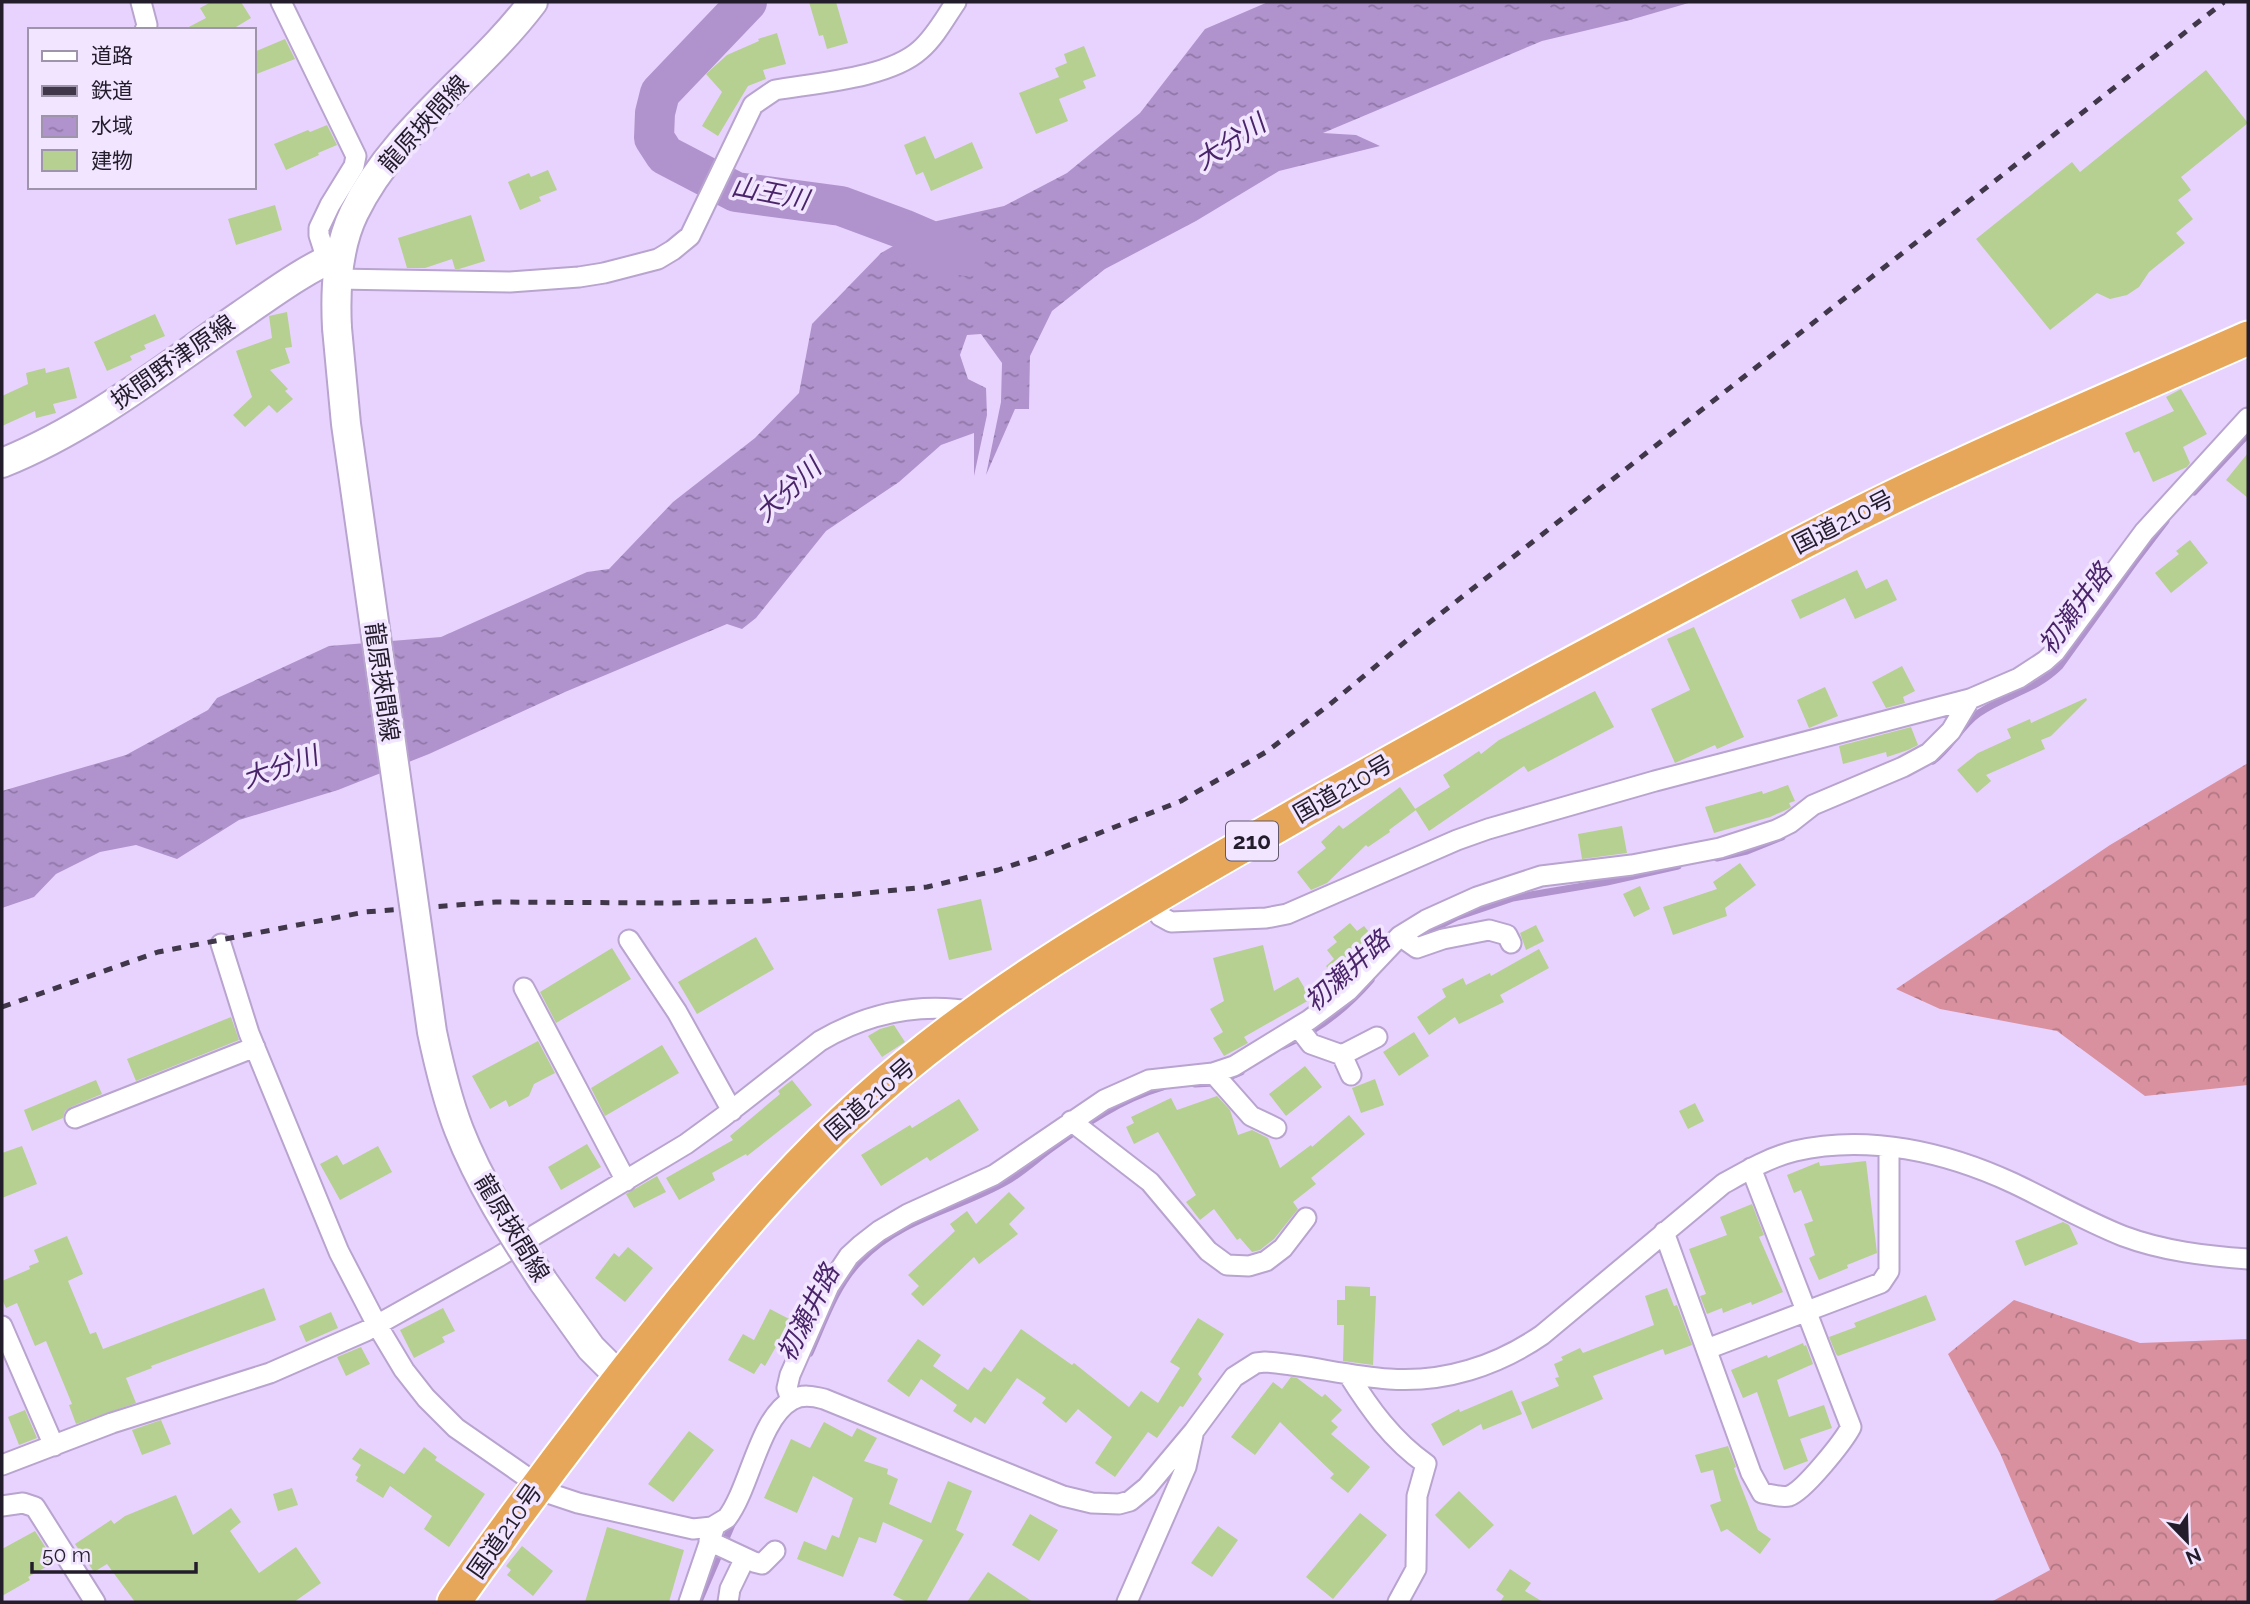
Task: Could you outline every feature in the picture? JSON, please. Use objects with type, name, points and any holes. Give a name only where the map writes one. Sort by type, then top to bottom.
[{"type":"highway","name":"国道210号","points":[[454,1602],[537,1485],[748,1219],[869,1096],[975,1012],[1049,961],[1150,899],[1469,717],[1800,544],[1959,466],[2248,338]]},
{"type":"main road","name":"龍原挾間線","points":[[533,2],[381,169],[354,214],[335,264],[337,328],[346,425],[425,991],[449,1102],[468,1152],[493,1202],[591,1348],[620,1377]]},
{"type":"main road","name":"挾間野津原線","points":[[2,463],[28,453],[79,425],[277,291],[335,264]]},
{"type":"street","points":[[141,2],[146,28]]},
{"type":"street","points":[[281,2],[356,156],[354,166],[319,228],[335,264],[510,282],[604,273],[658,258],[673,250],[690,236],[753,105],[775,90],[890,68],[918,52],[930,41],[956,2]]},
{"type":"street","points":[[1150,899],[1160,916],[1171,922],[1252,919],[1287,914],[1488,829],[1970,699],[2019,678],[2055,652],[2144,532],[2248,418]]},
{"type":"street","points":[[791,1400],[787,1388],[790,1375],[829,1286],[849,1256],[894,1222],[994,1175],[1104,1100],[1149,1080],[1213,1073],[1234,1066],[1298,1027],[1359,981],[1400,936],[1450,908],[1520,881],[1552,874],[1632,865],[1720,848],[1776,830],[1813,805],[1903,767],[1929,753],[1951,731],[1970,699]]},
{"type":"street","points":[[1400,936],[1417,948],[1443,939],[1489,930],[1507,935],[1511,943]]},
{"type":"street","points":[[629,940],[677,1012],[732,1111]]},
{"type":"street","points":[[221,944],[255,1047],[339,1252],[404,1370],[434,1408],[487,1452],[551,1494],[578,1503],[712,1534],[745,1558],[762,1563],[775,1552]]},
{"type":"street","points":[[524,988],[626,1181]]},
{"type":"street","points":[[2,1465],[112,1423],[292,1364],[377,1325],[626,1181],[700,1135],[820,1041],[863,1020],[927,1007],[975,1012]]},
{"type":"street","points":[[1298,1027],[1311,1044],[1342,1055],[1377,1037]]},
{"type":"street","points":[[75,1118],[255,1047]]},
{"type":"street","points":[[1342,1055],[1351,1076]]},
{"type":"street","points":[[1213,1073],[1251,1116],[1276,1128]]},
{"type":"street","points":[[1071,1121],[1150,1182],[1208,1251],[1227,1265],[1249,1266],[1266,1261],[1283,1248],[1306,1218]]},
{"type":"street","points":[[689,1602],[712,1534],[731,1512],[769,1429],[791,1400],[805,1396],[824,1399],[1063,1496],[1107,1505],[1119,1504],[1138,1496],[1194,1431],[1234,1377],[1256,1363],[1274,1363],[1389,1379],[1436,1378],[1487,1365],[1523,1348],[1558,1322],[1723,1184],[1751,1168],[1794,1151],[1850,1143],[1922,1150],[2009,1181],[2123,1236],[2170,1251],[2248,1259]]},
{"type":"street","points":[[1707,1349],[1881,1283],[1889,1271],[1889,1147]]},
{"type":"street","points":[[1664,1232],[1751,1473],[1762,1493],[1787,1497],[1799,1491],[1844,1440],[1851,1427],[1751,1168]]},
{"type":"street","points":[[3,1334],[54,1447]]},
{"type":"street","points":[[1348,1374],[1370,1409],[1404,1448],[1426,1464],[1417,1496],[1416,1569],[1398,1602]]},
{"type":"street","points":[[1127,1602],[1186,1467],[1194,1431]]},
{"type":"street","points":[[2,1506],[23,1503],[35,1507],[95,1602]]},
{"type":"street","points":[[728,1602],[730,1589],[745,1558]]},
{"type":"green space","points":[[2248,763],[2248,1085],[2145,1096],[2057,1031],[1940,1009],[1896,989],[2110,845]]},
{"type":"green space","points":[[2014,1300],[2140,1343],[2248,1339],[2248,1602],[1991,1602],[2050,1570],[2000,1453],[1948,1354]]},
{"type":"water","name":"大分川","points":[[1268,2],[1692,2],[1542,41],[1323,133],[1356,135],[1380,146],[1279,171],[1196,221],[1105,269],[1052,311],[1030,356],[1029,409],[1015,409],[986,475],[1001,402],[1002,363],[981,334],[967,335],[960,355],[968,379],[986,388],[987,415],[974,476],[974,433],[941,445],[899,482],[826,531],[756,618],[742,629],[727,624],[565,692],[429,754],[338,790],[239,820],[177,859],[136,845],[100,852],[56,874],[34,897],[2,908],[2,791],[126,755],[208,710],[217,698],[329,646],[441,637],[587,572],[609,569],[673,502],[755,438],[799,393],[812,324],[881,253],[937,221],[1004,206],[1067,173],[1140,113],[1205,29]]},
{"type":"building","points":[[211,2],[241,2],[251,18],[234,28],[187,28],[206,18],[200,8]]},
{"type":"building","points":[[809,2],[836,2],[848,43],[827,49],[823,35],[819,36]]},
{"type":"building","points":[[777,33],[786,64],[763,70],[766,79],[748,86],[718,136],[702,126],[722,92],[706,74],[727,55],[759,41],[758,39]]},
{"type":"building","points":[[285,39],[295,59],[256,74],[256,51]]},
{"type":"building","points":[[1084,46],[1096,76],[1083,81],[1086,88],[1059,99],[1068,121],[1036,134],[1019,93],[1059,77],[1055,68],[1067,63],[1064,54]]},
{"type":"building","points":[[2206,70],[2248,123],[2181,177],[2191,190],[2178,200],[2193,219],[2176,233],[2185,243],[2149,272],[2139,287],[2127,295],[2110,299],[2097,293],[2050,330],[1976,239],[2072,162],[2080,172]]},
{"type":"building","points":[[327,125],[337,145],[286,170],[274,144]]},
{"type":"building","points":[[925,136],[935,159],[972,142],[983,168],[931,191],[923,172],[916,175],[904,145]]},
{"type":"building","points":[[548,170],[557,190],[539,197],[541,201],[520,210],[508,182],[529,173],[531,177]]},
{"type":"building","points":[[275,205],[282,230],[236,245],[228,219]]},
{"type":"building","points":[[471,215],[485,261],[459,269],[455,269],[452,259],[425,268],[407,268],[398,238]]},
{"type":"building","points":[[287,312],[292,347],[285,348],[290,363],[270,370],[288,389],[285,391],[293,399],[277,413],[269,405],[245,427],[233,415],[252,397],[236,351],[272,338],[269,316]]},
{"type":"building","points":[[155,314],[165,336],[144,345],[146,349],[130,356],[132,360],[107,371],[94,342]]},
{"type":"building","points":[[69,367],[77,398],[53,404],[56,413],[36,418],[35,411],[2,426],[2,396],[28,384],[26,373],[45,368],[46,373]]},
{"type":"building","points":[[2181,389],[2207,434],[2183,447],[2190,463],[2187,467],[2153,482],[2139,451],[2134,453],[2125,433],[2174,411],[2166,397]]},
{"type":"building","points":[[2248,453],[2248,498],[2226,480]]},
{"type":"building","points":[[2190,540],[2208,563],[2171,593],[2155,573],[2179,554],[2176,551]]},
{"type":"building","points":[[1857,570],[1866,589],[1887,579],[1897,600],[1855,619],[1845,598],[1800,619],[1791,600]]},
{"type":"building","points":[[1694,627],[1744,737],[1717,749],[1715,745],[1675,763],[1651,709],[1690,690],[1667,639]]},
{"type":"building","points":[[1902,666],[1915,691],[1903,697],[1905,703],[1886,708],[1872,682]]},
{"type":"building","points":[[1825,687],[1838,716],[1809,728],[1797,700]]},
{"type":"building","points":[[1595,691],[1614,727],[1528,772],[1524,766],[1429,831],[1415,809],[1450,787],[1443,775],[1479,751],[1481,754],[1499,740]]},
{"type":"building","points":[[2086,698],[2051,736],[2041,740],[2045,749],[1986,775],[1991,781],[1977,793],[1957,770],[1978,753],[2011,738],[2007,729],[2030,719],[2031,723]]},
{"type":"building","points":[[1911,727],[1918,745],[1887,757],[1886,752],[1843,764],[1839,746]]},
{"type":"building","points":[[1788,785],[1795,801],[1789,803],[1791,807],[1788,809],[1714,833],[1705,807],[1762,791],[1763,794]]},
{"type":"building","points":[[1400,787],[1416,810],[1389,830],[1390,832],[1368,847],[1366,845],[1327,883],[1311,890],[1297,872],[1326,848],[1321,842],[1339,825],[1343,829]]},
{"type":"building","points":[[1622,826],[1627,853],[1582,859],[1578,834]]},
{"type":"building","points":[[1740,863],[1756,885],[1725,908],[1727,916],[1673,935],[1663,907],[1717,889],[1713,882]]},
{"type":"building","points":[[1640,886],[1650,909],[1634,917],[1623,894]]},
{"type":"building","points":[[981,899],[992,950],[949,960],[937,909]]},
{"type":"building","points":[[1350,923],[1357,931],[1364,926],[1377,942],[1361,955],[1363,957],[1339,982],[1326,966],[1334,959],[1327,950],[1337,942],[1333,937]]},
{"type":"building","points":[[1536,925],[1544,941],[1526,950],[1520,933]]},
{"type":"building","points":[[756,937],[774,969],[697,1014],[678,982]]},
{"type":"building","points":[[1263,945],[1274,991],[1298,977],[1311,999],[1244,1037],[1248,1043],[1224,1056],[1213,1038],[1223,1032],[1210,1009],[1224,1001],[1213,958]]},
{"type":"building","points":[[612,948],[631,979],[556,1023],[540,992]]},
{"type":"building","points":[[1539,949],[1549,968],[1500,995],[1504,1002],[1459,1024],[1455,1017],[1429,1035],[1417,1017],[1446,997],[1442,989],[1463,978],[1466,985],[1490,973],[1491,976]]},
{"type":"building","points":[[231,1017],[239,1040],[136,1081],[127,1059]]},
{"type":"building","points":[[894,1025],[905,1042],[882,1057],[868,1036]]},
{"type":"building","points":[[1414,1032],[1429,1056],[1399,1076],[1383,1052]]},
{"type":"building","points":[[538,1041],[555,1073],[534,1084],[529,1096],[509,1107],[506,1100],[490,1109],[472,1076]]},
{"type":"building","points":[[662,1045],[679,1073],[605,1116],[591,1088]]},
{"type":"building","points":[[1305,1066],[1322,1087],[1286,1116],[1269,1094]]},
{"type":"building","points":[[1375,1079],[1384,1105],[1361,1113],[1352,1088]]},
{"type":"building","points":[[96,1080],[102,1094],[71,1107],[65,1111],[63,1118],[32,1131],[24,1110]]},
{"type":"building","points":[[792,1080],[812,1105],[747,1156],[746,1154],[712,1173],[715,1180],[679,1200],[666,1178],[733,1140],[730,1136],[780,1094],[778,1091]]},
{"type":"building","points":[[1217,1096],[1230,1110],[1238,1135],[1252,1130],[1268,1138],[1280,1168],[1311,1145],[1312,1147],[1349,1115],[1365,1134],[1311,1178],[1316,1184],[1293,1202],[1298,1209],[1274,1239],[1260,1250],[1252,1252],[1240,1238],[1237,1240],[1214,1209],[1200,1220],[1186,1202],[1196,1195],[1158,1132],[1134,1144],[1126,1127],[1134,1123],[1131,1117],[1171,1098],[1177,1110]]},
{"type":"building","points":[[959,1099],[979,1130],[930,1161],[927,1157],[881,1186],[861,1155]]},
{"type":"building","points":[[1695,1103],[1704,1121],[1688,1129],[1679,1111]]},
{"type":"building","points":[[587,1144],[601,1167],[561,1190],[548,1167]]},
{"type":"building","points":[[22,1146],[37,1184],[2,1198],[2,1153]]},
{"type":"building","points":[[378,1146],[392,1172],[340,1200],[320,1164],[337,1155],[343,1165]]},
{"type":"building","points":[[1866,1161],[1877,1253],[1819,1280],[1809,1258],[1815,1255],[1804,1224],[1813,1221],[1801,1190],[1794,1193],[1787,1175],[1819,1162],[1820,1166]]},
{"type":"building","points":[[657,1176],[666,1192],[634,1208],[626,1194]]},
{"type":"building","points":[[1009,1192],[1025,1208],[1009,1224],[1018,1234],[979,1264],[974,1257],[923,1306],[911,1294],[919,1286],[908,1275],[955,1231],[950,1224],[967,1211],[976,1224]]},
{"type":"building","points":[[1752,1204],[1764,1235],[1759,1237],[1783,1292],[1752,1305],[1751,1302],[1723,1313],[1722,1308],[1707,1314],[1700,1296],[1706,1294],[1689,1249],[1727,1235],[1720,1217]]},
{"type":"building","points":[[2063,1222],[2069,1225],[2078,1244],[2025,1266],[2015,1241]]},
{"type":"building","points":[[67,1236],[83,1274],[68,1281],[90,1334],[96,1332],[103,1349],[264,1288],[276,1320],[151,1366],[152,1368],[126,1378],[136,1403],[76,1424],[69,1405],[72,1404],[46,1341],[35,1346],[17,1303],[6,1308],[2,1299],[2,1281],[30,1269],[29,1266],[39,1262],[34,1250]]},
{"type":"building","points":[[628,1247],[653,1268],[625,1302],[595,1278],[614,1253],[619,1257]]},
{"type":"building","points":[[1345,1286],[1370,1287],[1370,1296],[1376,1296],[1373,1365],[1343,1361],[1344,1325],[1337,1325],[1337,1300],[1345,1300]]},
{"type":"building","points":[[1667,1288],[1674,1306],[1677,1305],[1692,1345],[1665,1355],[1663,1349],[1593,1376],[1603,1399],[1532,1429],[1521,1402],[1559,1386],[1555,1378],[1559,1377],[1554,1364],[1563,1360],[1561,1357],[1580,1348],[1583,1353],[1654,1325],[1645,1296]]},
{"type":"building","points":[[1926,1295],[1936,1320],[1838,1356],[1836,1354],[1829,1337],[1856,1327],[1854,1323]]},
{"type":"building","points":[[443,1308],[455,1331],[442,1337],[445,1342],[414,1358],[400,1330]]},
{"type":"building","points":[[770,1309],[791,1320],[765,1366],[761,1363],[754,1374],[728,1360],[743,1334],[754,1340]]},
{"type":"building","points":[[331,1312],[338,1328],[306,1342],[299,1326]]},
{"type":"building","points":[[1198,1318],[1224,1334],[1198,1374],[1202,1379],[1157,1438],[1148,1432],[1115,1477],[1095,1463],[1112,1437],[1078,1409],[1066,1423],[1042,1403],[1046,1398],[1017,1378],[985,1424],[975,1417],[971,1423],[953,1411],[957,1405],[921,1379],[909,1397],[887,1381],[918,1339],[941,1355],[933,1366],[968,1390],[984,1367],[991,1372],[1021,1329],[1072,1365],[1074,1363],[1129,1407],[1141,1391],[1158,1403],[1180,1368],[1170,1362]]},
{"type":"building","points":[[1803,1343],[1813,1364],[1777,1380],[1789,1417],[1824,1405],[1832,1428],[1800,1439],[1808,1461],[1784,1470],[1757,1392],[1743,1398],[1731,1370]]},
{"type":"building","points":[[361,1347],[370,1364],[346,1376],[337,1357]]},
{"type":"building","points":[[1291,1377],[1297,1378],[1322,1397],[1325,1394],[1342,1410],[1331,1421],[1338,1427],[1331,1434],[1370,1467],[1348,1493],[1330,1478],[1334,1474],[1280,1422],[1255,1455],[1231,1437],[1273,1382],[1282,1389]]},
{"type":"building","points":[[1512,1390],[1522,1414],[1483,1430],[1481,1424],[1443,1446],[1431,1424],[1459,1409],[1460,1412]]},
{"type":"building","points":[[25,1410],[37,1438],[19,1445],[8,1417]]},
{"type":"building","points":[[161,1420],[171,1444],[142,1455],[132,1430]]},
{"type":"building","points":[[824,1422],[852,1437],[857,1428],[877,1438],[864,1461],[888,1469],[887,1474],[898,1479],[889,1504],[931,1523],[948,1481],[972,1491],[956,1530],[964,1534],[926,1602],[907,1602],[893,1595],[923,1540],[883,1522],[876,1543],[859,1537],[843,1577],[797,1559],[804,1541],[826,1550],[832,1535],[839,1538],[853,1498],[813,1476],[797,1513],[764,1498],[791,1439],[810,1448]]},
{"type":"building","points":[[689,1431],[714,1450],[673,1502],[648,1484]]},
{"type":"building","points":[[1728,1446],[1758,1530],[1771,1539],[1760,1554],[1727,1529],[1721,1532],[1710,1505],[1721,1501],[1713,1470],[1701,1473],[1695,1455]]},
{"type":"building","points":[[424,1447],[437,1457],[435,1460],[485,1494],[449,1547],[424,1529],[432,1516],[390,1486],[383,1498],[356,1481],[358,1477],[355,1475],[361,1465],[352,1459],[360,1448],[404,1474]]},
{"type":"building","points":[[292,1488],[298,1505],[278,1511],[273,1494]]},
{"type":"building","points":[[1459,1491],[1494,1525],[1469,1549],[1435,1515]]},
{"type":"building","points":[[176,1495],[193,1535],[231,1508],[241,1522],[230,1531],[259,1573],[296,1547],[321,1583],[294,1602],[135,1602],[107,1564],[94,1572],[75,1544],[111,1520],[114,1524],[125,1516]]},
{"type":"building","points":[[1360,1513],[1387,1535],[1333,1599],[1306,1577]]},
{"type":"building","points":[[1030,1514],[1058,1530],[1039,1561],[1012,1545]]},
{"type":"building","points":[[1218,1526],[1238,1540],[1212,1577],[1191,1563]]},
{"type":"building","points":[[607,1527],[684,1550],[669,1602],[585,1602]]},
{"type":"building","points":[[35,1531],[55,1562],[2,1596],[2,1549]]},
{"type":"building","points":[[522,1546],[553,1571],[533,1596],[507,1575],[511,1570],[506,1566]]},
{"type":"building","points":[[1510,1569],[1531,1583],[1525,1591],[1543,1602],[1500,1602],[1504,1596],[1496,1590]]},
{"type":"building","points":[[988,1572],[1033,1602],[967,1602]]},
{"type":"waterway","name":"山王川","points":[[747,2],[660,93],[655,113],[654,138],[665,155],[736,192],[841,206],[966,256]]},
{"type":"waterway","name":"初瀬井路","points":[[2194,492],[2248,434]]},
{"type":"waterway","name":"初瀬井路","points":[[1933,761],[1979,713],[2031,687],[2060,666],[2166,521]]},
{"type":"waterway","name":"初瀬井路","points":[[1717,858],[1747,851],[1782,837]]},
{"type":"waterway","name":"初瀬井路","points":[[1412,940],[1457,917],[1513,898],[1607,882],[1678,866]]},
{"type":"waterway","name":"初瀬井路","points":[[1283,1046],[1331,1018],[1371,980]]},
{"type":"waterway","name":"初瀬井路","points":[[1195,1084],[1215,1083],[1241,1072]]},
{"type":"waterway","name":"初瀬井路","points":[[810,1353],[844,1281],[877,1245],[913,1223],[1009,1180],[1105,1113],[1133,1098],[1163,1087]]},
{"type":"waterway","name":"初瀬井路","points":[[700,1599],[734,1520]]},
{"type":"railway","points":[[2,1007],[158,952],[365,912],[496,902],[764,901],[927,887],[998,870],[1046,854],[1181,801],[1266,752],[1329,705],[1412,636],[2224,2]]}]
